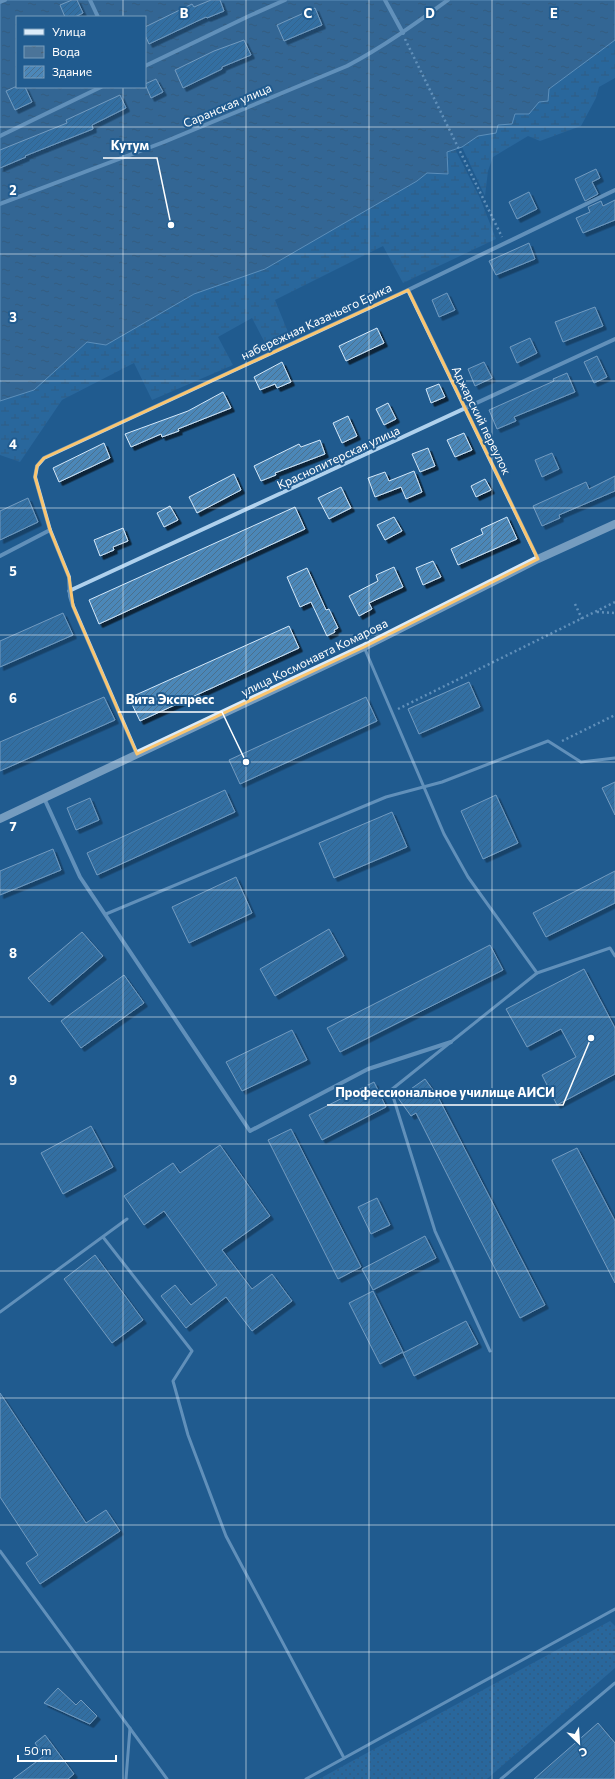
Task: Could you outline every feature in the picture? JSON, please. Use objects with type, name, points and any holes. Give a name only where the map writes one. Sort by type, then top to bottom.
[{"type":"main road","name":"улица Космонавта Комарова","points":[[0,819],[364,647],[538,559],[615,524]]},
{"type":"street","points":[[0,2],[5,0]]},
{"type":"street","points":[[90,0],[98,16]]},
{"type":"street","points":[[146,66],[285,0]]},
{"type":"street","points":[[385,0],[403,33]]},
{"type":"street","name":"Саранская улица","points":[[0,204],[164,142],[347,66],[374,52],[448,0]]},
{"type":"street","points":[[0,136],[99,88]]},
{"type":"street","name":"набережная Казачьего Ерика","points":[[50,530],[35,477],[37,466],[44,458],[408,290],[615,190]]},
{"type":"street","name":"Аджарский переулок","points":[[408,290],[538,559]]},
{"type":"street","name":"Краснопитерская улица","points":[[69,592],[615,339]]},
{"type":"street","points":[[0,556],[50,530],[69,577],[69,592],[73,606],[137,754]]},
{"type":"street","points":[[44,798],[80,877],[250,1131],[368,1069],[451,1042]]},
{"type":"lane","points":[[364,647],[444,834],[468,877],[537,973]]},
{"type":"lane","points":[[106,914],[386,797],[442,782],[548,741],[581,762],[615,758]]},
{"type":"lane","points":[[490,1350],[435,1232],[391,1090],[537,973],[610,948],[615,956]]},
{"type":"lane","points":[[0,1312],[127,1219]]},
{"type":"lane","points":[[103,1237],[192,1351],[173,1381],[188,1435],[226,1536],[344,1758]]},
{"type":"lane","points":[[0,1551],[168,1779]]},
{"type":"lane","points":[[306,1779],[615,1609]]},
{"type":"lane","points":[[502,1779],[615,1683]]},
{"type":"lane","points":[[126,1779],[130,1728]]},
{"type":"path","points":[[403,33],[500,234]]},
{"type":"path","points":[[392,712],[615,602]]},
{"type":"path","points":[[575,604],[582,619]]},
{"type":"path","points":[[596,612],[615,613]]},
{"type":"path","points":[[554,745],[615,715]]},
{"type":"highlighted area","points":[[408,290],[538,559],[364,647],[137,754],[73,606],[69,577],[50,530],[35,477],[37,466],[44,458]]},
{"type":"green space","points":[[615,40],[615,78],[599,87],[596,98],[581,126],[540,141],[528,136],[493,157],[488,171],[485,196],[462,147],[478,136],[496,133],[498,125],[515,114],[529,114],[549,89]]},
{"type":"green space","points":[[455,149],[480,198],[496,239],[403,283],[383,246],[275,300],[290,337],[267,347],[252,318],[218,337],[233,365],[152,400],[134,363],[62,400],[20,462],[0,455],[0,401],[34,390],[87,342],[106,345],[194,294],[265,269],[417,181],[427,173],[448,174],[447,152]]},
{"type":"green space","points":[[610,1621],[615,1626],[615,1668],[487,1779],[319,1779]]},
{"type":"water","points":[[0,0],[615,0],[615,40],[549,89],[548,101],[539,102],[529,114],[515,114],[512,124],[498,125],[496,133],[478,136],[462,147],[447,152],[448,174],[427,173],[417,181],[265,269],[194,294],[106,345],[87,342],[34,390],[0,401]]},
{"type":"building","points":[[72,0],[77,0],[83,13],[77,16],[65,16],[60,5]]},
{"type":"building","points":[[211,0],[220,0],[224,11],[207,18],[206,17],[149,44],[146,37],[146,27],[192,4],[194,7]]},
{"type":"building","points":[[315,8],[322,25],[284,41],[277,25]]},
{"type":"building","points":[[244,40],[251,55],[222,67],[222,69],[183,88],[175,70],[214,51]]},
{"type":"building","points":[[156,79],[163,92],[151,98],[146,84]]},
{"type":"building","points":[[15,87],[25,88],[32,102],[15,110],[6,91]]},
{"type":"building","points":[[120,95],[126,108],[92,125],[93,129],[25,156],[26,157],[0,168],[0,150],[67,123],[66,120]]},
{"type":"building","points":[[596,169],[600,178],[592,182],[598,194],[585,201],[575,179]]},
{"type":"building","points":[[529,192],[537,209],[517,219],[509,202]]},
{"type":"building","points":[[615,200],[615,220],[583,233],[576,218],[590,212],[588,207],[601,201],[603,206]]},
{"type":"building","points":[[529,243],[535,259],[496,275],[489,261]]},
{"type":"building","points":[[447,293],[455,310],[439,317],[432,300]]},
{"type":"building","points":[[595,307],[603,326],[563,342],[555,322]]},
{"type":"building","points":[[377,328],[384,343],[346,361],[339,346]]},
{"type":"building","points":[[530,338],[537,353],[517,363],[510,347]]},
{"type":"building","points":[[597,356],[607,377],[594,383],[584,362]]},
{"type":"building","points":[[282,362],[291,382],[277,388],[275,384],[260,390],[254,377]]},
{"type":"building","points":[[484,362],[492,378],[475,386],[468,369]]},
{"type":"building","points":[[567,373],[575,392],[514,417],[516,421],[497,429],[489,410],[554,381],[553,379]]},
{"type":"building","points":[[439,384],[445,397],[431,403],[426,389]]},
{"type":"building","points":[[223,392],[231,408],[178,429],[179,431],[162,437],[161,434],[131,447],[125,434],[188,411]]},
{"type":"building","points":[[388,403],[396,419],[384,425],[376,409]]},
{"type":"building","points":[[348,416],[357,436],[342,443],[333,423]]},
{"type":"building","points":[[464,433],[472,450],[455,457],[447,440]]},
{"type":"building","points":[[320,440],[325,454],[275,473],[276,475],[261,481],[254,466],[299,444],[301,447]]},
{"type":"building","points":[[104,443],[110,458],[59,482],[53,468]]},
{"type":"building","points":[[428,448],[435,466],[420,472],[412,454]]},
{"type":"building","points":[[552,453],[559,469],[542,477],[535,460]]},
{"type":"building","points":[[414,471],[422,492],[406,499],[401,487],[375,497],[368,478],[385,472],[389,481]]},
{"type":"building","points":[[234,474],[241,490],[197,513],[189,497]]},
{"type":"building","points":[[615,476],[615,491],[559,515],[560,518],[542,526],[533,506],[586,482],[589,489]]},
{"type":"building","points":[[485,479],[491,490],[476,497],[471,486]]},
{"type":"building","points":[[341,487],[351,508],[329,519],[318,498]]},
{"type":"building","points":[[28,498],[38,522],[0,540],[0,511]]},
{"type":"building","points":[[170,506],[178,520],[164,527],[157,513]]},
{"type":"building","points":[[295,507],[305,529],[99,624],[89,600]]},
{"type":"building","points":[[394,517],[402,531],[385,540],[377,525]]},
{"type":"building","points":[[507,517],[517,539],[458,565],[451,549],[483,534],[481,529]]},
{"type":"building","points":[[123,528],[128,541],[113,547],[114,550],[100,556],[94,540]]},
{"type":"building","points":[[433,561],[441,577],[423,585],[416,568]]},
{"type":"building","points":[[394,567],[403,587],[369,603],[372,609],[359,616],[349,596],[378,581],[376,575]]},
{"type":"building","points":[[307,568],[326,610],[329,609],[338,628],[334,630],[335,632],[327,636],[311,602],[300,607],[287,577]]},
{"type":"building","points":[[63,613],[73,635],[0,667],[0,641]]},
{"type":"building","points":[[289,626],[299,648],[140,721],[129,698]]},
{"type":"building","points":[[469,682],[480,707],[419,734],[408,709]]},
{"type":"building","points":[[104,697],[115,720],[0,771],[0,742]]},
{"type":"building","points":[[366,697],[377,721],[240,784],[229,760]]},
{"type":"building","points":[[615,782],[615,815],[602,788]]},
{"type":"building","points":[[225,790],[235,812],[97,875],[87,853]]},
{"type":"building","points":[[496,795],[518,843],[483,859],[461,811]]},
{"type":"building","points":[[90,798],[99,820],[76,830],[67,808]]},
{"type":"building","points":[[392,812],[407,847],[334,878],[319,843]]},
{"type":"building","points":[[53,849],[61,870],[0,895],[0,871]]},
{"type":"building","points":[[615,871],[615,903],[546,937],[533,913]]},
{"type":"building","points":[[236,877],[252,913],[189,943],[172,907]]},
{"type":"building","points":[[329,929],[344,956],[275,996],[260,969]]},
{"type":"building","points":[[82,932],[103,956],[49,1002],[28,978]]},
{"type":"building","points":[[490,945],[503,970],[340,1052],[327,1028]]},
{"type":"building","points":[[584,969],[615,1028],[615,1074],[557,1105],[542,1075],[576,1057],[561,1029],[527,1047],[506,1009]]},
{"type":"building","points":[[124,975],[144,1003],[81,1048],[61,1021]]},
{"type":"building","points":[[292,1030],[307,1060],[242,1091],[226,1062]]},
{"type":"building","points":[[425,1079],[438,1097],[545,1305],[520,1318],[416,1113],[411,1116],[398,1098]]},
{"type":"building","points":[[374,1082],[386,1107],[322,1140],[309,1115]]},
{"type":"building","points":[[91,1126],[113,1167],[63,1194],[41,1153]]},
{"type":"building","points":[[291,1129],[361,1267],[338,1279],[268,1140]]},
{"type":"building","points":[[220,1145],[270,1216],[222,1250],[252,1289],[272,1274],[292,1301],[252,1331],[226,1297],[186,1328],[161,1296],[175,1285],[191,1305],[217,1285],[164,1211],[144,1225],[124,1196],[173,1163],[180,1173]]},
{"type":"building","points":[[577,1148],[615,1221],[615,1283],[552,1160]]},
{"type":"building","points":[[377,1198],[390,1225],[371,1234],[358,1207]]},
{"type":"building","points":[[425,1236],[436,1258],[373,1290],[362,1269]]},
{"type":"building","points":[[95,1255],[143,1320],[112,1343],[64,1279]]},
{"type":"building","points":[[373,1291],[403,1352],[380,1364],[349,1303]]},
{"type":"building","points":[[466,1321],[478,1344],[414,1376],[403,1353]]},
{"type":"building","points":[[0,1393],[86,1523],[106,1510],[120,1531],[40,1584],[26,1563],[38,1555],[0,1497]]},
{"type":"building","points":[[58,1688],[76,1705],[81,1700],[97,1716],[90,1724],[44,1703]]},
{"type":"building","points":[[598,1723],[615,1743],[615,1779],[534,1779]]},
{"type":"building","points":[[45,1735],[74,1774],[68,1779],[13,1779],[44,1756],[35,1743]]},
{"type":"place","name":"Кутум","points":[[171,225]]},
{"type":"place","name":"Вита Экспресс","points":[[246,762]]},
{"type":"place","name":"Профессиональное училище АИСИ","points":[[591,1038]]}]
